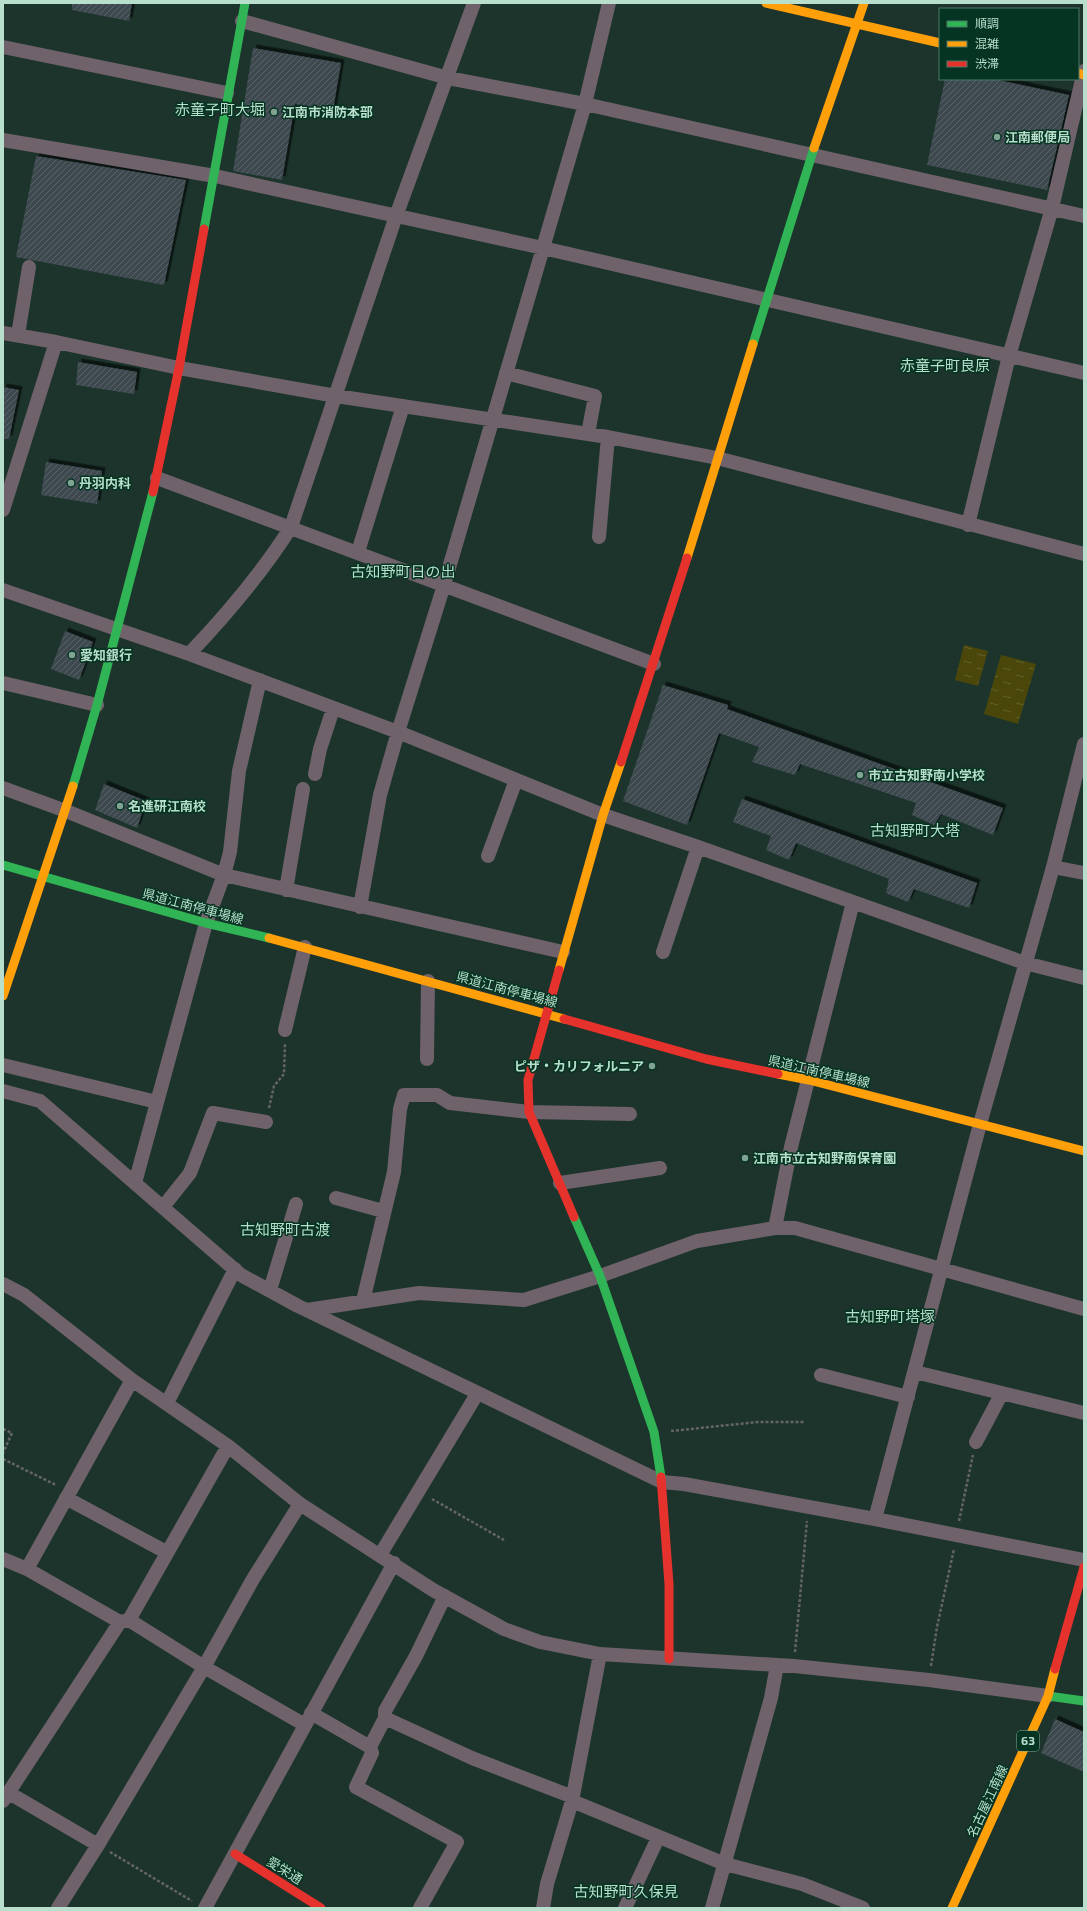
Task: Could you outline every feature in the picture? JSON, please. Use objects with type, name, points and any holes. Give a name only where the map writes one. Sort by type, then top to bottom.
[{"type":"street","points":[[3,996],[66,812],[97,705],[157,478],[179,368],[245,3]]},
{"type":"street","points":[[189,654],[232,607],[274,554],[291,527],[396,216],[448,78],[474,3]]},
{"type":"street","points":[[360,907],[380,795],[444,585],[585,104],[609,3]]},
{"type":"street","points":[[766,3],[939,43]]},
{"type":"street","points":[[669,1658],[669,1584],[662,1482],[654,1432],[600,1276],[529,1112],[528,1080],[603,815],[654,664],[765,300],[812,155],[864,3]]},
{"type":"street","points":[[242,21],[448,78],[585,104],[1084,216]]},
{"type":"street","points":[[3,48],[228,93]]},
{"type":"street","points":[[968,525],[1009,356],[1052,208],[1082,73]]},
{"type":"street","points":[[3,140],[214,176],[543,248],[1084,373]]},
{"type":"street","points":[[18,335],[29,267]]},
{"type":"street","points":[[3,332],[179,368],[336,396],[608,437],[717,458],[968,525],[1084,554]]},
{"type":"street","points":[[3,510],[56,342]]},
{"type":"street","points":[[506,373],[595,396],[588,434]]},
{"type":"street","points":[[358,552],[403,406]]},
{"type":"street","points":[[599,537],[608,437]]},
{"type":"street","points":[[157,478],[654,664]]},
{"type":"street","points":[[3,590],[117,628],[260,680],[333,709],[398,732],[603,815],[698,847],[1025,963],[1084,978]]},
{"type":"street","points":[[135,1183],[206,923],[224,875],[230,852],[239,771],[260,680]]},
{"type":"street","points":[[3,683],[97,705]]},
{"type":"street","points":[[314,774],[320,749],[333,709]]},
{"type":"street","points":[[875,1519],[980,1124],[1081,768],[1084,744]]},
{"type":"street","points":[[488,856],[516,780]]},
{"type":"street","points":[[3,788],[224,875],[563,952]]},
{"type":"street","points":[[286,890],[303,789]]},
{"type":"street","points":[[663,952],[698,847]]},
{"type":"street","name":"県道江南停車場線","points":[[3,865],[44,878],[206,923],[305,947],[546,1013],[706,1059],[809,1080],[1084,1151]]},
{"type":"street","points":[[1052,867],[1084,873]]},
{"type":"street","points":[[775,1228],[791,1147],[853,902]]},
{"type":"street","points":[[285,1030],[305,947]]},
{"type":"street","points":[[428,981],[428,1060]]},
{"type":"street","points":[[3,1065],[157,1102]]},
{"type":"street","points":[[3,1091],[40,1101],[241,1275],[307,1310],[477,1394],[662,1482],[684,1484],[875,1519],[1084,1560]]},
{"type":"street","points":[[363,1301],[383,1211],[394,1172],[400,1109],[404,1095],[436,1095],[450,1103],[529,1112],[630,1114]]},
{"type":"street","points":[[163,1207],[190,1173],[213,1113],[266,1122]]},
{"type":"street","points":[[560,1184],[660,1168]]},
{"type":"street","points":[[336,1198],[383,1211]]},
{"type":"street","points":[[270,1290],[296,1204]]},
{"type":"street","points":[[307,1310],[419,1293],[524,1300],[600,1276],[697,1241],[775,1228],[795,1228],[1084,1309]]},
{"type":"street","points":[[167,1403],[235,1269]]},
{"type":"street","points":[[5,1290],[24,1295],[132,1380],[228,1446],[300,1504],[445,1596],[504,1628],[540,1642],[600,1654],[794,1666],[929,1680],[1084,1701]]},
{"type":"street","points":[[915,1372],[1084,1413]]},
{"type":"street","points":[[821,1376],[908,1397]]},
{"type":"street","points":[[27,1569],[132,1380]]},
{"type":"street","points":[[976,1442],[1002,1393]]},
{"type":"street","points":[[380,1555],[477,1394]]},
{"type":"street","points":[[98,1845],[6,1797],[125,1621],[228,1446]]},
{"type":"street","points":[[68,1495],[166,1552]]},
{"type":"street","points":[[58,1908],[98,1845],[204,1667],[253,1579],[300,1504]]},
{"type":"street","points":[[3,1559],[27,1569],[125,1621],[204,1667],[308,1719],[370,1747]]},
{"type":"street","points":[[201,1906],[235,1854],[394,1563]]},
{"type":"street","name":"名古屋江南線","points":[[952,1908],[1048,1696],[1084,1567]]},
{"type":"street","points":[[420,1908],[458,1842],[356,1787],[372,1753],[370,1747],[385,1718],[385,1710],[416,1656],[445,1596]]},
{"type":"street","points":[[543,1908],[547,1884],[572,1799],[600,1654]]},
{"type":"street","points":[[712,1908],[771,1698],[776,1665]]},
{"type":"street","points":[[385,1718],[472,1758],[572,1799],[658,1838],[724,1864],[802,1884],[863,1908]]},
{"type":"street","points":[[625,1908],[658,1838]]},
{"type":"street","name":"愛栄通","points":[[235,1854],[320,1908]]},
{"type":"path","points":[[266,1122],[274,1086],[284,1074],[285,1030]]},
{"type":"path","points":[[654,1432],[758,1422],[805,1422]]},
{"type":"path","points":[[3,1429],[12,1433],[3,1453]]},
{"type":"path","points":[[929,1680],[937,1627],[976,1442]]},
{"type":"path","points":[[3,1459],[68,1495]]},
{"type":"path","points":[[418,1490],[504,1540]]},
{"type":"path","points":[[794,1666],[809,1507]]},
{"type":"path","points":[[98,1845],[201,1906]]},
{"type":"water","points":[[964,645],[988,651],[978,686],[955,680]]},
{"type":"water","points":[[1001,655],[1036,664],[1018,724],[984,714]]},
{"type":"building","points":[[72,3],[132,3],[129,21],[72,10]]},
{"type":"building","points":[[253,48],[341,63],[333,110],[295,104],[282,180],[233,171]]},
{"type":"building","points":[[945,80],[998,80],[1069,95],[1047,190],[927,165]]},
{"type":"building","points":[[36,156],[186,180],[164,285],[16,257]]},
{"type":"building","points":[[78,362],[137,372],[134,394],[76,385]]},
{"type":"building","points":[[3,387],[19,390],[9,439],[3,439]]},
{"type":"building","name":"丹羽内科","points":[[46,462],[102,471],[97,504],[41,495]]},
{"type":"building","name":"愛知銀行","points":[[65,631],[93,642],[79,680],[51,669]]},
{"type":"building","points":[[663,685],[728,705],[727,709],[1003,808],[993,835],[941,814],[934,825],[912,815],[916,803],[800,764],[795,775],[752,762],[759,747],[719,733],[687,825],[623,801]]},
{"type":"building","name":"名進研江南校","points":[[104,784],[146,801],[137,828],[95,810]]},
{"type":"building","points":[[742,799],[977,883],[969,908],[914,889],[908,902],[886,893],[889,879],[796,843],[789,860],[766,850],[771,836],[733,822]]},
{"type":"building","points":[[1055,1719],[1084,1732],[1084,1772],[1041,1753]]},
{"type":"traffic: fast","points":[[204,229],[245,3]]},
{"type":"traffic: fast","points":[[753,344],[814,148]]},
{"type":"traffic: fast","points":[[73,786],[97,705],[153,492]]},
{"type":"traffic: fast","points":[[3,865],[206,923],[269,938]]},
{"type":"traffic: fast","points":[[574,1217],[600,1276],[654,1432],[661,1477]]},
{"type":"traffic: fast","points":[[1048,1696],[1084,1701]]},
{"type":"traffic: slow","points":[[766,3],[939,43]]},
{"type":"traffic: slow","points":[[814,148],[864,3]]},
{"type":"traffic: slow","points":[[1079,73],[1084,75]]},
{"type":"traffic: slow","points":[[687,558],[753,344]]},
{"type":"traffic: slow","points":[[559,970],[603,815],[621,762]]},
{"type":"traffic: slow","points":[[3,996],[73,786]]},
{"type":"traffic: slow","points":[[269,938],[564,1019]]},
{"type":"traffic: slow","points":[[778,1074],[809,1080],[1084,1151]]},
{"type":"traffic: slow","points":[[952,1908],[1048,1696],[1055,1669]]},
{"type":"traffic: jam","points":[[153,492],[179,368],[204,229]]},
{"type":"traffic: jam","points":[[621,762],[687,558]]},
{"type":"traffic: jam","points":[[559,970],[528,1080],[529,1112],[574,1217]]},
{"type":"traffic: jam","points":[[564,1019],[706,1059],[778,1074]]},
{"type":"traffic: jam","points":[[661,1477],[669,1584],[669,1659]]},
{"type":"traffic: jam","points":[[1055,1669],[1084,1567]]},
{"type":"traffic: jam","points":[[235,1854],[321,1908]]},
{"type":"place","name":"江南市消防本部","points":[[274,112]]},
{"type":"place","name":"江南郵便局","points":[[997,137]]},
{"type":"place","name":"丹羽内科","points":[[71,483]]},
{"type":"place","name":"愛知銀行","points":[[72,655]]},
{"type":"place","name":"市立古知野南小学校","points":[[860,775]]},
{"type":"place","name":"名進研江南校","points":[[120,806]]},
{"type":"place","name":"ピザ・カリフォルニア","points":[[652,1066]]},
{"type":"place","name":"江南市立古知野南保育園","points":[[745,1158]]},
{"type":"district","name":"赤童子町大堀","points":[[220,110]]},
{"type":"district","name":"赤童子町良原","points":[[945,366]]},
{"type":"district","name":"古知野町日の出","points":[[403,572]]},
{"type":"district","name":"古知野町大塔","points":[[915,831]]},
{"type":"district","name":"古知野町古渡","points":[[285,1230]]},
{"type":"district","name":"古知野町塔塚","points":[[890,1317]]},
{"type":"district","name":"古知野町久保見","points":[[626,1892]]}]
